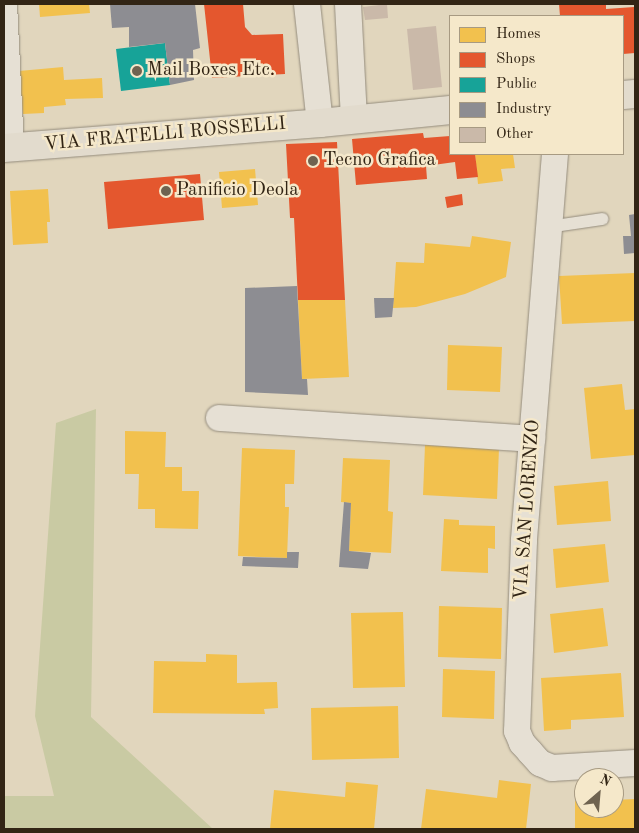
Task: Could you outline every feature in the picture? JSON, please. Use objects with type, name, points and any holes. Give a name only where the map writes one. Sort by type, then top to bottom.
[{"type":"main road","name":"VIA FRATELLI ROSSELLI","points":[[7,148],[320,123],[354,118],[449,110]]},
{"type":"street","name":"VIA FRATELLI ROSSELLI","points":[[4,4],[7,148]]},
{"type":"street","points":[[307,4],[320,123]]},
{"type":"street","points":[[348,4],[354,118]]},
{"type":"street","name":"VIA SAN LORENZO","points":[[555,155],[524,541],[518,731],[522,743],[540,763],[552,768],[635,763]]},
{"type":"street","points":[[219,418],[532,439]]},
{"type":"lane","points":[[548,227],[602,218]]},
{"type":"green space","points":[[96,409],[91,717],[213,829],[4,829],[4,796],[54,796],[35,716],[56,423]]},
{"type":"building: Homes","points":[[39,4],[89,4],[90,13],[40,17]]},
{"type":"building: Homes","points":[[63,67],[64,80],[102,78],[103,98],[65,99],[66,105],[44,107],[44,113],[23,114],[19,71]]},
{"type":"building: Homes","points":[[475,155],[513,155],[515,168],[501,169],[503,181],[478,184]]},
{"type":"building: Homes","points":[[255,169],[258,205],[222,208],[219,172]]},
{"type":"building: Homes","points":[[48,189],[50,222],[47,222],[48,243],[13,245],[10,191]]},
{"type":"building: Homes","points":[[472,236],[511,242],[506,277],[465,294],[416,307],[393,308],[396,262],[424,263],[425,243],[470,247]]},
{"type":"building: Homes","points":[[635,273],[635,321],[562,324],[559,276]]},
{"type":"building: Homes","points":[[298,300],[345,300],[349,377],[302,379]]},
{"type":"building: Homes","points":[[448,345],[502,347],[500,392],[447,390]]},
{"type":"building: Homes","points":[[622,384],[625,410],[635,409],[635,455],[591,459],[584,388]]},
{"type":"building: Homes","points":[[125,431],[166,432],[165,467],[182,467],[182,491],[199,491],[198,529],[155,528],[155,509],[138,509],[139,474],[125,474]]},
{"type":"building: Homes","points":[[425,445],[499,448],[497,499],[423,495]]},
{"type":"building: Homes","points":[[242,448],[295,450],[294,484],[285,484],[285,507],[289,507],[287,558],[238,556]]},
{"type":"building: Homes","points":[[343,458],[390,460],[388,511],[393,512],[391,553],[349,551],[351,503],[341,502]]},
{"type":"building: Homes","points":[[608,481],[611,521],[557,525],[554,486]]},
{"type":"building: Homes","points":[[444,519],[459,520],[459,525],[495,526],[495,549],[488,548],[488,573],[441,571]]},
{"type":"building: Homes","points":[[605,544],[609,582],[556,588],[553,549]]},
{"type":"building: Homes","points":[[439,606],[502,608],[501,659],[438,657]]},
{"type":"building: Homes","points":[[603,608],[608,646],[554,653],[550,614]]},
{"type":"building: Homes","points":[[403,612],[405,687],[353,688],[351,613]]},
{"type":"building: Homes","points":[[206,654],[237,655],[237,683],[277,682],[278,708],[264,709],[265,714],[153,713],[154,661],[206,662]]},
{"type":"building: Homes","points":[[443,669],[495,671],[494,719],[442,717]]},
{"type":"building: Homes","points":[[621,673],[624,717],[571,720],[571,729],[544,731],[541,678]]},
{"type":"building: Homes","points":[[398,706],[399,758],[312,760],[311,708]]},
{"type":"building: Homes","points":[[499,780],[531,784],[526,829],[421,829],[426,789],[497,798]]},
{"type":"building: Homes","points":[[346,782],[378,785],[374,829],[270,829],[274,790],[345,797]]},
{"type":"building: Homes","points":[[635,799],[635,829],[575,829],[575,818],[624,818],[624,800]]},
{"type":"building: Shops","points":[[204,4],[243,4],[245,27],[252,35],[283,34],[285,74],[212,78]]},
{"type":"building: Shops","points":[[559,4],[606,4],[606,9],[634,7],[635,53],[624,54],[624,15],[560,15]]},
{"type":"building: Shops","points":[[423,133],[424,138],[449,136],[449,155],[475,155],[478,177],[457,179],[455,162],[426,166],[427,179],[356,185],[352,139]]},
{"type":"building: Shops","points":[[337,142],[345,300],[298,300],[294,218],[290,218],[286,144]]},
{"type":"building: Shops","points":[[200,174],[204,220],[108,229],[104,182]]},
{"type":"building: Shops","points":[[462,194],[463,205],[447,208],[445,197]]},
{"type":"building: Public","points":[[165,43],[170,85],[121,91],[116,49]]},
{"type":"building: Industry","points":[[110,4],[195,4],[200,48],[193,50],[194,80],[170,85],[165,43],[129,47],[129,27],[112,28]]},
{"type":"building: Industry","points":[[635,214],[635,253],[624,254],[623,236],[631,236],[629,215]]},
{"type":"building: Industry","points":[[297,286],[302,379],[307,379],[308,395],[245,392],[245,288]]},
{"type":"building: Industry","points":[[374,298],[394,298],[392,317],[375,318]]},
{"type":"building: Industry","points":[[344,502],[351,503],[349,551],[371,553],[368,569],[339,567]]},
{"type":"building: Industry","points":[[287,552],[299,552],[298,568],[242,566],[243,557],[287,558]]},
{"type":"building: Other","points":[[387,4],[388,18],[365,20],[363,7]]},
{"type":"building: Other","points":[[436,26],[442,87],[413,90],[407,29]]},
{"type":"place","name":"Mail Boxes Etc.","points":[[137,71]]},
{"type":"place","name":"Tecno Grafica","points":[[313,161]]},
{"type":"place","name":"Panificio Deola","points":[[166,191]]}]
